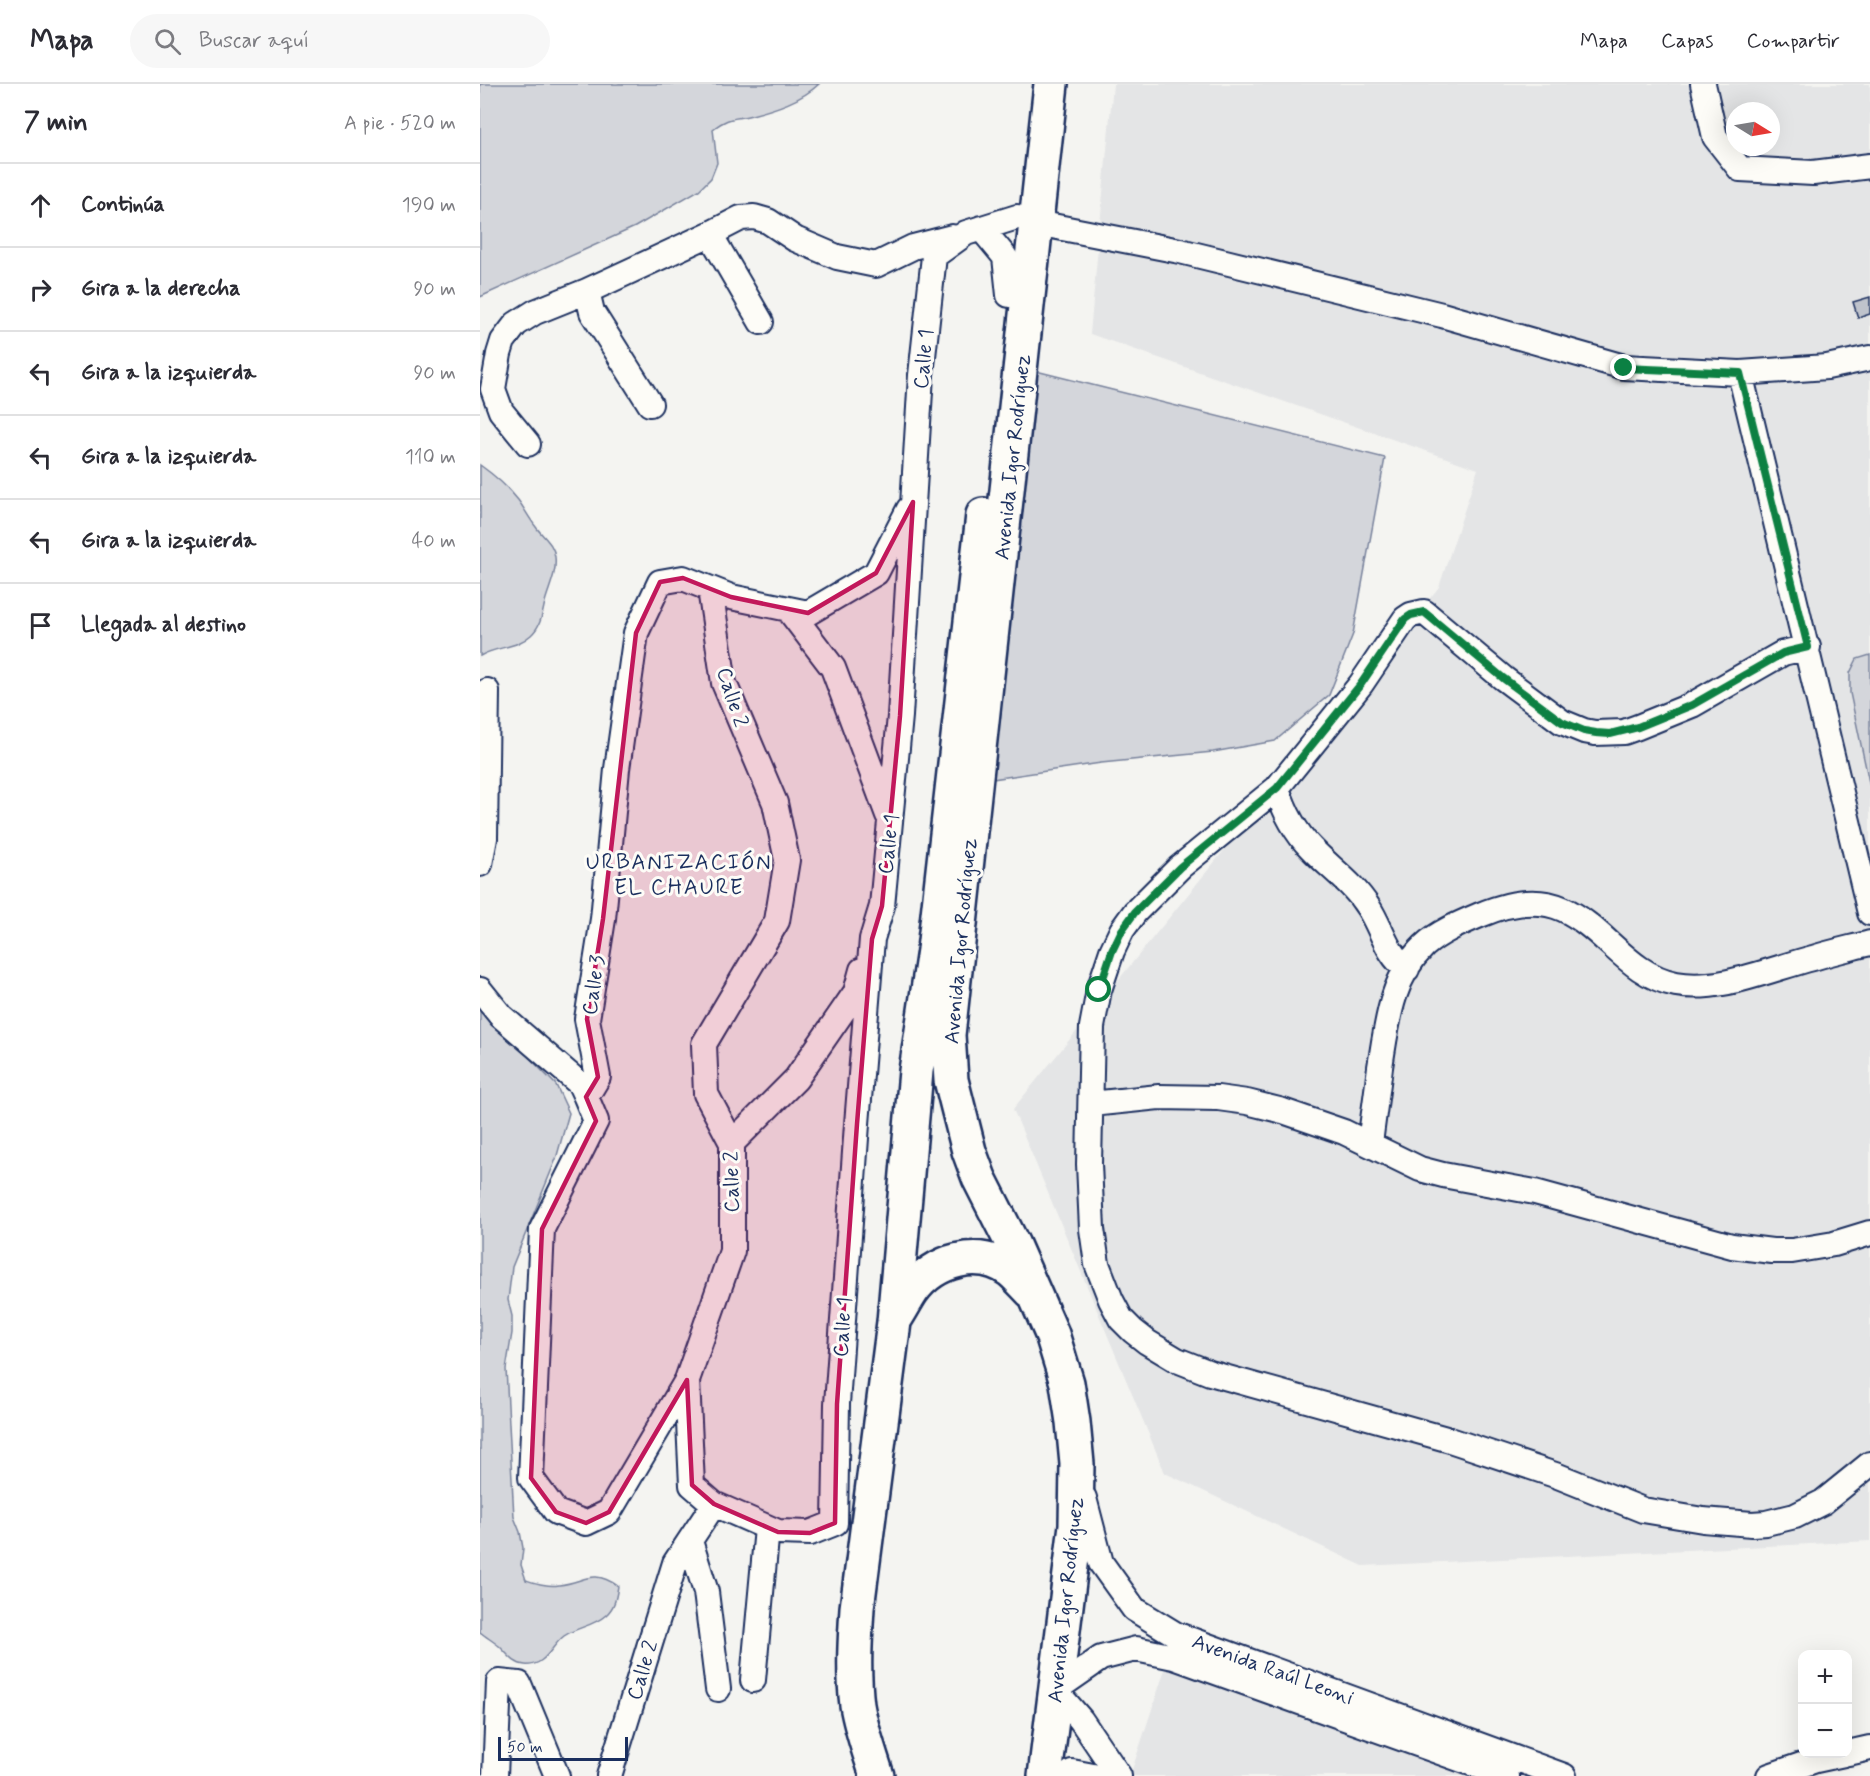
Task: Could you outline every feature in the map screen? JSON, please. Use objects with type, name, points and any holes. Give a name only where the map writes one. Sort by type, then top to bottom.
[{"type":"highway","name":"Avenida Igor Rodríguez","points":[[1030,84],[1027,220],[948,1035],[951,1080],[969,1151],[979,1178],[1052,1334],[1067,1383],[1077,1464],[1076,1525],[1045,1776]]},
{"type":"highway","name":"Avenida Igor Rodríguez","points":[[877,1772],[858,1705],[854,1650],[857,1608],[894,1322],[916,1071],[934,950],[1009,295],[1027,220],[1051,84]]},
{"type":"highway","points":[[894,1322],[913,1289],[931,1273],[948,1263],[966,1257],[989,1260],[1009,1270],[1035,1294]]},
{"type":"street","points":[[1703,84],[1715,137],[1740,169],[1813,173],[1870,166]]},
{"type":"street","points":[[528,444],[501,411],[493,389],[499,354],[510,330],[524,317],[587,291],[741,218],[754,217],[768,221],[795,239],[837,257],[876,265],[913,247],[974,230],[1005,257],[1009,295]]},
{"type":"street","name":"Calle 1","points":[[767,1528],[778,1532],[810,1533],[835,1523],[837,1404],[872,939],[882,906],[900,716],[921,375],[934,256],[974,230],[1027,220]]},
{"type":"street","points":[[1027,220],[1180,251],[1431,312],[1624,368],[1740,373],[1827,367],[1870,358]]},
{"type":"street","points":[[710,234],[761,322]]},
{"type":"street","points":[[587,291],[592,312],[650,404]]},
{"type":"street","points":[[1740,373],[1808,647],[1870,913]]},
{"type":"street","points":[[710,589],[731,597],[808,613],[876,573],[913,502]]},
{"type":"street","name":"Calle 3","points":[[585,1097],[598,1077],[587,1019],[603,919],[617,770],[636,633],[660,582],[683,578],[710,589]]},
{"type":"street","name":"Calle 2","points":[[609,1776],[675,1563],[714,1504],[692,1485],[687,1380],[732,1251],[732,1143],[706,1094],[704,1044],[777,921],[787,860],[774,803],[724,684],[710,589]]},
{"type":"street","points":[[788,609],[833,668],[890,821]]},
{"type":"street","points":[[1808,647],[1783,653],[1692,705],[1638,727],[1617,733],[1596,733],[1562,722],[1503,678],[1424,612],[1405,619],[1361,684],[1277,788],[1164,881],[1135,912],[1122,930],[1104,972],[1092,1027],[1089,1164],[1092,1229],[1095,1256],[1102,1281],[1121,1319],[1147,1342],[1177,1360],[1210,1373],[1450,1440],[1558,1476],[1643,1510],[1673,1516],[1752,1524],[1781,1520],[1795,1516],[1823,1502],[1870,1464]]},
{"type":"street","points":[[480,864],[485,838],[488,691]]},
{"type":"street","points":[[1277,788],[1287,813],[1301,837],[1360,895],[1376,920],[1391,954],[1407,969]]},
{"type":"street","points":[[1370,1144],[1387,1017],[1392,999],[1407,969],[1425,945],[1444,932],[1485,912],[1529,902],[1553,906],[1573,915],[1639,969],[1677,984],[1705,985],[1747,978],[1870,943]]},
{"type":"street","points":[[732,1143],[795,1079],[856,992],[872,939]]},
{"type":"street","points":[[480,990],[501,1016],[580,1084],[596,1121],[542,1229],[531,1478],[556,1512],[586,1523],[609,1512],[687,1380]]},
{"type":"street","points":[[1091,1104],[1170,1097],[1218,1098],[1247,1102],[1317,1122],[1370,1144],[1403,1162],[1443,1175],[1519,1188],[1752,1250],[1792,1251],[1824,1246],[1870,1233]]},
{"type":"street","name":"Avenida Raúl Leoni","points":[[1077,1464],[1101,1563],[1134,1609],[1175,1634],[1564,1776]]},
{"type":"street","points":[[714,1504],[767,1528],[753,1680]]},
{"type":"street","points":[[690,1541],[706,1592],[718,1689]]},
{"type":"street","name":"Avenida Raúl Leoni","points":[[1055,1690],[1101,1658],[1136,1649],[1174,1657],[1507,1776]]},
{"type":"street","points":[[495,1776],[499,1682],[519,1684],[557,1776]]},
{"type":"street","points":[[1055,1690],[1081,1720],[1119,1776]]},
{"type":"street","points":[[1852,1752],[1870,1748]]},
{"type":"street","points":[[1769,1776],[1825,1758]]},
{"type":"street","points":[[1068,1776],[1072,1772],[1093,1776]]},
{"type":"highlighted area","points":[[913,502],[900,716],[882,906],[872,939],[857,1124],[837,1404],[835,1523],[810,1533],[778,1532],[714,1504],[692,1485],[687,1380],[609,1512],[586,1523],[556,1512],[531,1478],[542,1229],[596,1121],[586,1097],[598,1077],[587,1019],[603,919],[636,633],[660,582],[683,578],[731,597],[808,613],[876,573]]},
{"type":"shaded area","points":[[480,84],[819,84],[787,104],[761,113],[728,120],[713,129],[717,163],[711,178],[699,190],[635,227],[480,297]]},
{"type":"shaded area","points":[[1113,84],[1870,84],[1870,1541],[1363,1566],[1165,1473],[1013,1109],[1439,587],[1478,469],[1090,334]]},
{"type":"shaded area","points":[[1036,371],[1385,458],[1353,634],[1329,695],[1275,741],[1213,752],[1101,763],[992,779]]},
{"type":"shaded area","points":[[480,465],[518,500],[533,524],[550,544],[554,552],[555,563],[541,620],[534,632],[519,643],[480,656]]},
{"type":"shaded area","points":[[1870,655],[1870,787],[1850,693],[1850,673],[1857,659]]},
{"type":"shaded area","points":[[480,1007],[556,1085],[569,1113],[556,1159],[512,1267],[508,1300],[512,1316],[512,1333],[506,1369],[514,1517],[523,1548],[521,1565],[526,1580],[542,1584],[559,1585],[595,1577],[618,1586],[616,1598],[606,1615],[564,1636],[543,1659],[532,1665],[517,1663],[480,1632]]},
{"type":"shaded area","points":[[1169,1657],[1480,1776],[1130,1776]]},
{"type":"building","points":[[1870,297],[1870,314],[1858,318],[1853,302]]},
{"type":"district","name":"URBANIZACIÓN EL CHAURE","points":[[679,874]]},
{"type":"route","points":[[1099,990],[1112,951],[1122,930],[1135,912],[1180,867],[1277,788],[1361,684],[1400,625],[1411,615],[1424,612],[1503,678],[1562,722],[1596,733],[1610,734],[1638,727],[1692,705],[1783,653],[1808,647],[1740,373],[1624,368]]}]
